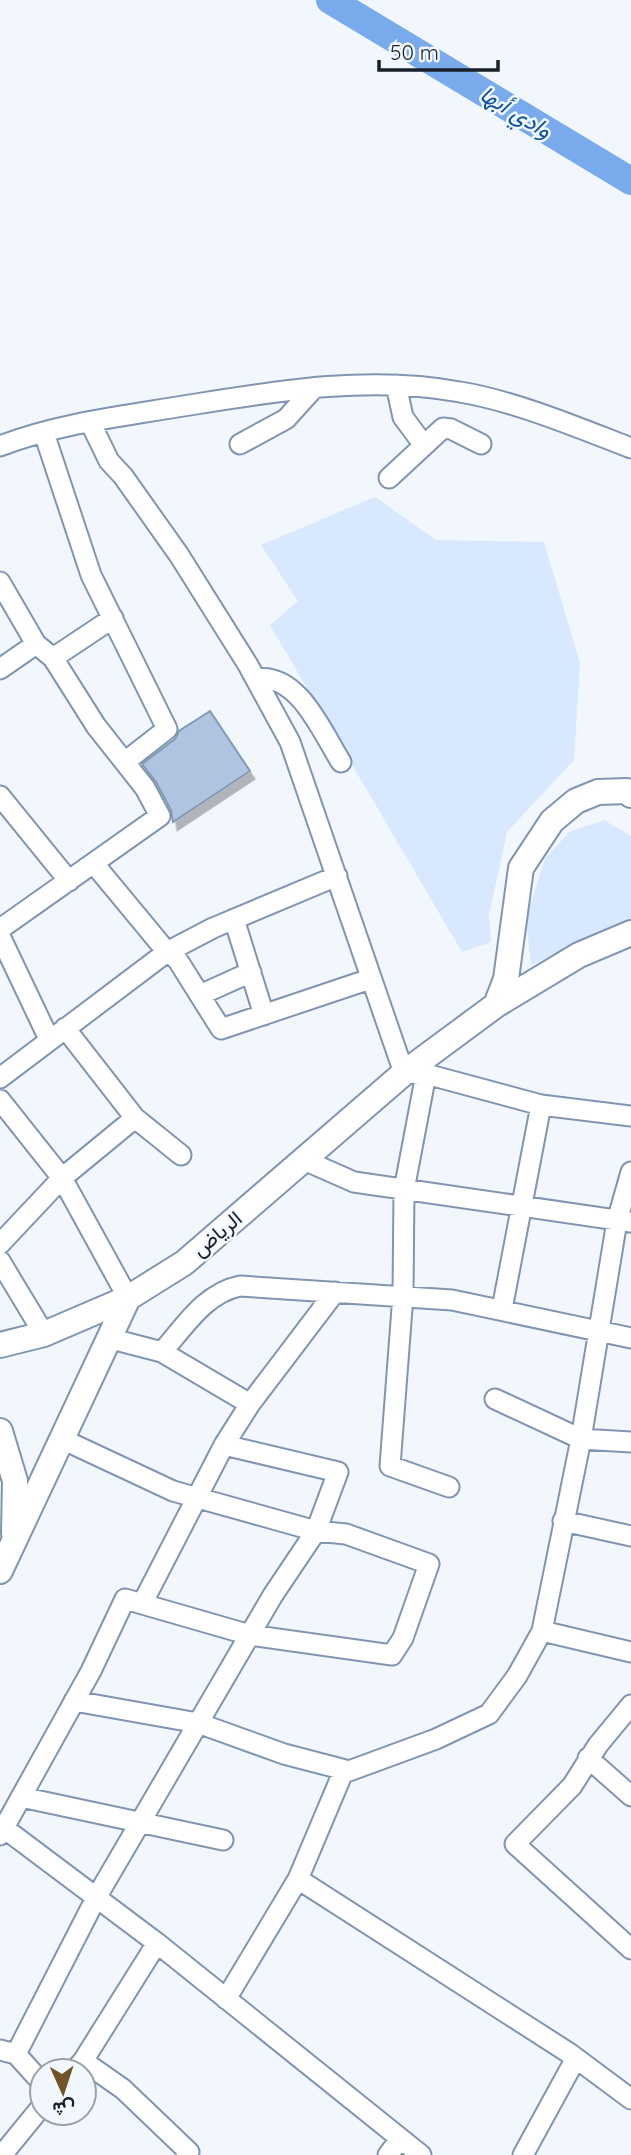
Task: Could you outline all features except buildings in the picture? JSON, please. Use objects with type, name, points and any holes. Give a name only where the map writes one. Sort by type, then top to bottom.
[{"type":"street","points":[[0,446],[90,422],[247,396],[366,383],[461,392],[572,425],[631,449]]},
{"type":"street","points":[[396,385],[402,417],[423,444]]},
{"type":"street","points":[[240,444],[286,419],[314,388]]},
{"type":"street","points":[[90,422],[109,461],[123,476],[179,555],[256,679],[290,742],[370,979],[415,1074],[404,1190],[403,1295],[390,1466],[449,1487]]},
{"type":"street","points":[[389,478],[443,428],[451,429],[481,444]]},
{"type":"street","points":[[44,433],[91,575],[167,729],[127,761]]},
{"type":"street","points":[[0,582],[36,644],[53,658],[96,726],[127,761],[160,817],[0,929]]},
{"type":"street","points":[[53,658],[113,618]]},
{"type":"street","points":[[0,669],[36,644]]},
{"type":"street","points":[[256,679],[270,677],[291,688],[341,762]]},
{"type":"street","points":[[496,1005],[506,979],[516,892],[526,860],[552,821],[576,801],[598,792],[627,792],[631,795]]},
{"type":"street","points":[[0,796],[69,881]]},
{"type":"street","points":[[95,865],[167,952],[177,959],[221,1029],[370,979]]},
{"type":"street","points":[[0,1078],[167,952],[234,919],[337,876]]},
{"type":"street","points":[[234,919],[264,1015]]},
{"type":"street","name":"الرياض","points":[[0,1345],[44,1334],[128,1298],[184,1262],[304,1160],[415,1074],[496,1005],[579,955],[631,933]]},
{"type":"street","points":[[0,936],[57,1033],[135,1118],[181,1156]]},
{"type":"street","points":[[200,995],[251,972]]},
{"type":"street","points":[[415,1074],[541,1105],[631,1116]]},
{"type":"street","points":[[0,1100],[62,1178],[128,1298],[64,1440],[7,1539]]},
{"type":"street","points":[[502,1309],[524,1206],[541,1105]]},
{"type":"street","points":[[0,1244],[62,1178],[135,1118]]},
{"type":"street","points":[[304,1160],[354,1182],[624,1221]]},
{"type":"street","points":[[74,1701],[198,1723],[284,1754],[349,1771],[436,1740],[489,1714],[517,1676],[542,1631],[581,1439],[598,1332],[624,1221],[631,1172]]},
{"type":"street","points":[[0,1261],[44,1334]]},
{"type":"street","points":[[162,1353],[208,1300],[224,1289],[240,1286],[403,1295],[502,1309],[631,1338]]},
{"type":"street","points":[[142,1604],[224,1446],[250,1404],[335,1292]]},
{"type":"street","points":[[108,1338],[162,1353],[250,1404]]},
{"type":"street","points":[[495,1399],[581,1439],[631,1442]]},
{"type":"street","points":[[0,1431],[15,1481],[0,1571]]},
{"type":"street","points":[[64,1440],[173,1491],[316,1531],[365,1540],[429,1564],[404,1638],[391,1655],[250,1635],[125,1599],[74,1701],[1,1829],[157,1943],[226,1999],[394,2147],[421,2155]]},
{"type":"street","points":[[28,2070],[8,2052],[250,1635],[316,1531],[338,1472],[224,1446]]},
{"type":"street","points":[[563,1521],[631,1536]]},
{"type":"street","points":[[542,1631],[631,1652]]},
{"type":"street","points":[[631,1705],[588,1758],[572,1786],[515,1844],[631,1949]]},
{"type":"street","points":[[588,1758],[631,1796]]},
{"type":"street","points":[[226,1999],[298,1879],[344,1770]]},
{"type":"street","points":[[21,1797],[223,1840]]},
{"type":"street","points":[[298,1879],[576,2058],[631,2099]]},
{"type":"street","points":[[84,2057],[157,1943]]},
{"type":"street","points":[[523,2155],[576,2058]]},
{"type":"street","points":[[98,2077],[123,2090],[189,2152],[186,2155]]},
{"type":"street","points":[[2,2155],[28,2123]]},
{"type":"shaded area","points":[[375,497],[436,540],[544,542],[580,663],[574,760],[507,832],[489,915],[491,942],[462,952],[270,625],[298,601],[261,545]]},
{"type":"shaded area","points":[[604,820],[631,836],[631,919],[531,965],[526,918],[545,859],[569,832]]},
{"type":"waterway","name":"وادي أبها","points":[[330,0],[631,181]]}]
